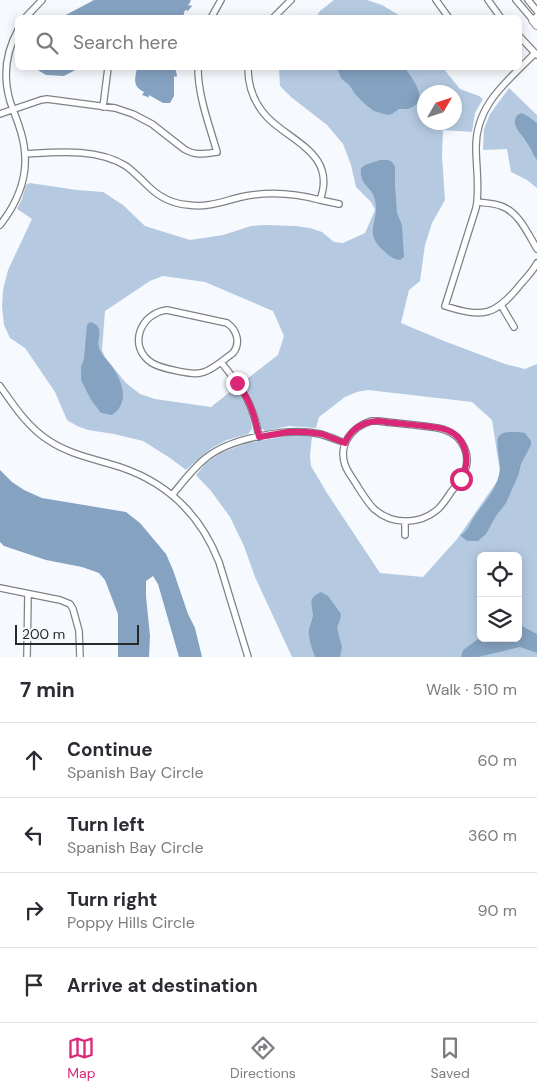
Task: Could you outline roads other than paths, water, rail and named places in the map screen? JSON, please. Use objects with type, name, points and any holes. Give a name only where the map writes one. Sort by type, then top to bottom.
[{"type":"street","points":[[28,15],[42,0]]},
{"type":"street","points":[[213,15],[221,0]]},
{"type":"street","points":[[276,15],[291,0]]},
{"type":"street","points":[[436,0],[447,15]]},
{"type":"street","points":[[488,0],[499,15]]},
{"type":"street","points":[[516,0],[536,20]]},
{"type":"street","points":[[528,0],[537,11]]},
{"type":"street","points":[[0,225],[10,212],[19,194],[24,176],[25,154],[22,136],[8,90],[6,72],[8,54],[15,37]]},
{"type":"street","points":[[522,39],[536,54],[522,68]]},
{"type":"street","points":[[102,106],[108,70]]},
{"type":"street","points":[[0,114],[47,99],[102,106],[125,111],[143,118],[161,130],[184,150],[203,154],[217,152],[199,86],[198,70]]},
{"type":"street","points":[[248,70],[250,89],[262,111],[272,122],[311,152],[319,163],[324,183],[320,200]]},
{"type":"street","points":[[520,70],[496,93],[482,116],[476,142],[477,202],[445,306],[464,312],[478,313],[491,310],[501,305],[510,297],[537,264]]},
{"type":"street","points":[[25,154],[73,152],[108,158],[132,170],[150,188],[164,198],[189,206],[206,205],[267,193],[295,194],[339,204]]},
{"type":"street","points":[[477,202],[495,204],[510,210],[537,249]]},
{"type":"street","points":[[501,305],[514,327]]},
{"type":"street","points":[[167,310],[227,323],[236,332],[237,342],[235,350],[221,362],[206,372],[195,374],[159,367],[146,358],[140,349],[141,328],[152,315],[167,310]]},
{"type":"street","points":[[221,362],[247,397],[254,415],[259,437]]},
{"type":"street","points":[[0,386],[24,419],[49,441],[67,450],[137,474],[153,482],[172,495],[196,520],[209,540],[219,562],[248,657]]},
{"type":"street","points":[[378,421],[442,428],[453,433],[461,441],[466,451],[466,468],[461,479],[432,514],[419,519],[396,520],[383,515],[368,502],[345,466],[343,454],[345,443],[350,434],[360,426],[371,422],[378,421]]},
{"type":"street","points":[[172,495],[199,464],[215,451],[233,443],[288,432],[306,432],[322,434],[345,443]]},
{"type":"street","points":[[404,535],[405,521]]},
{"type":"street","points":[[0,588],[60,600],[70,604],[78,630],[80,657]]},
{"type":"street","points":[[27,657],[28,594]]}]
